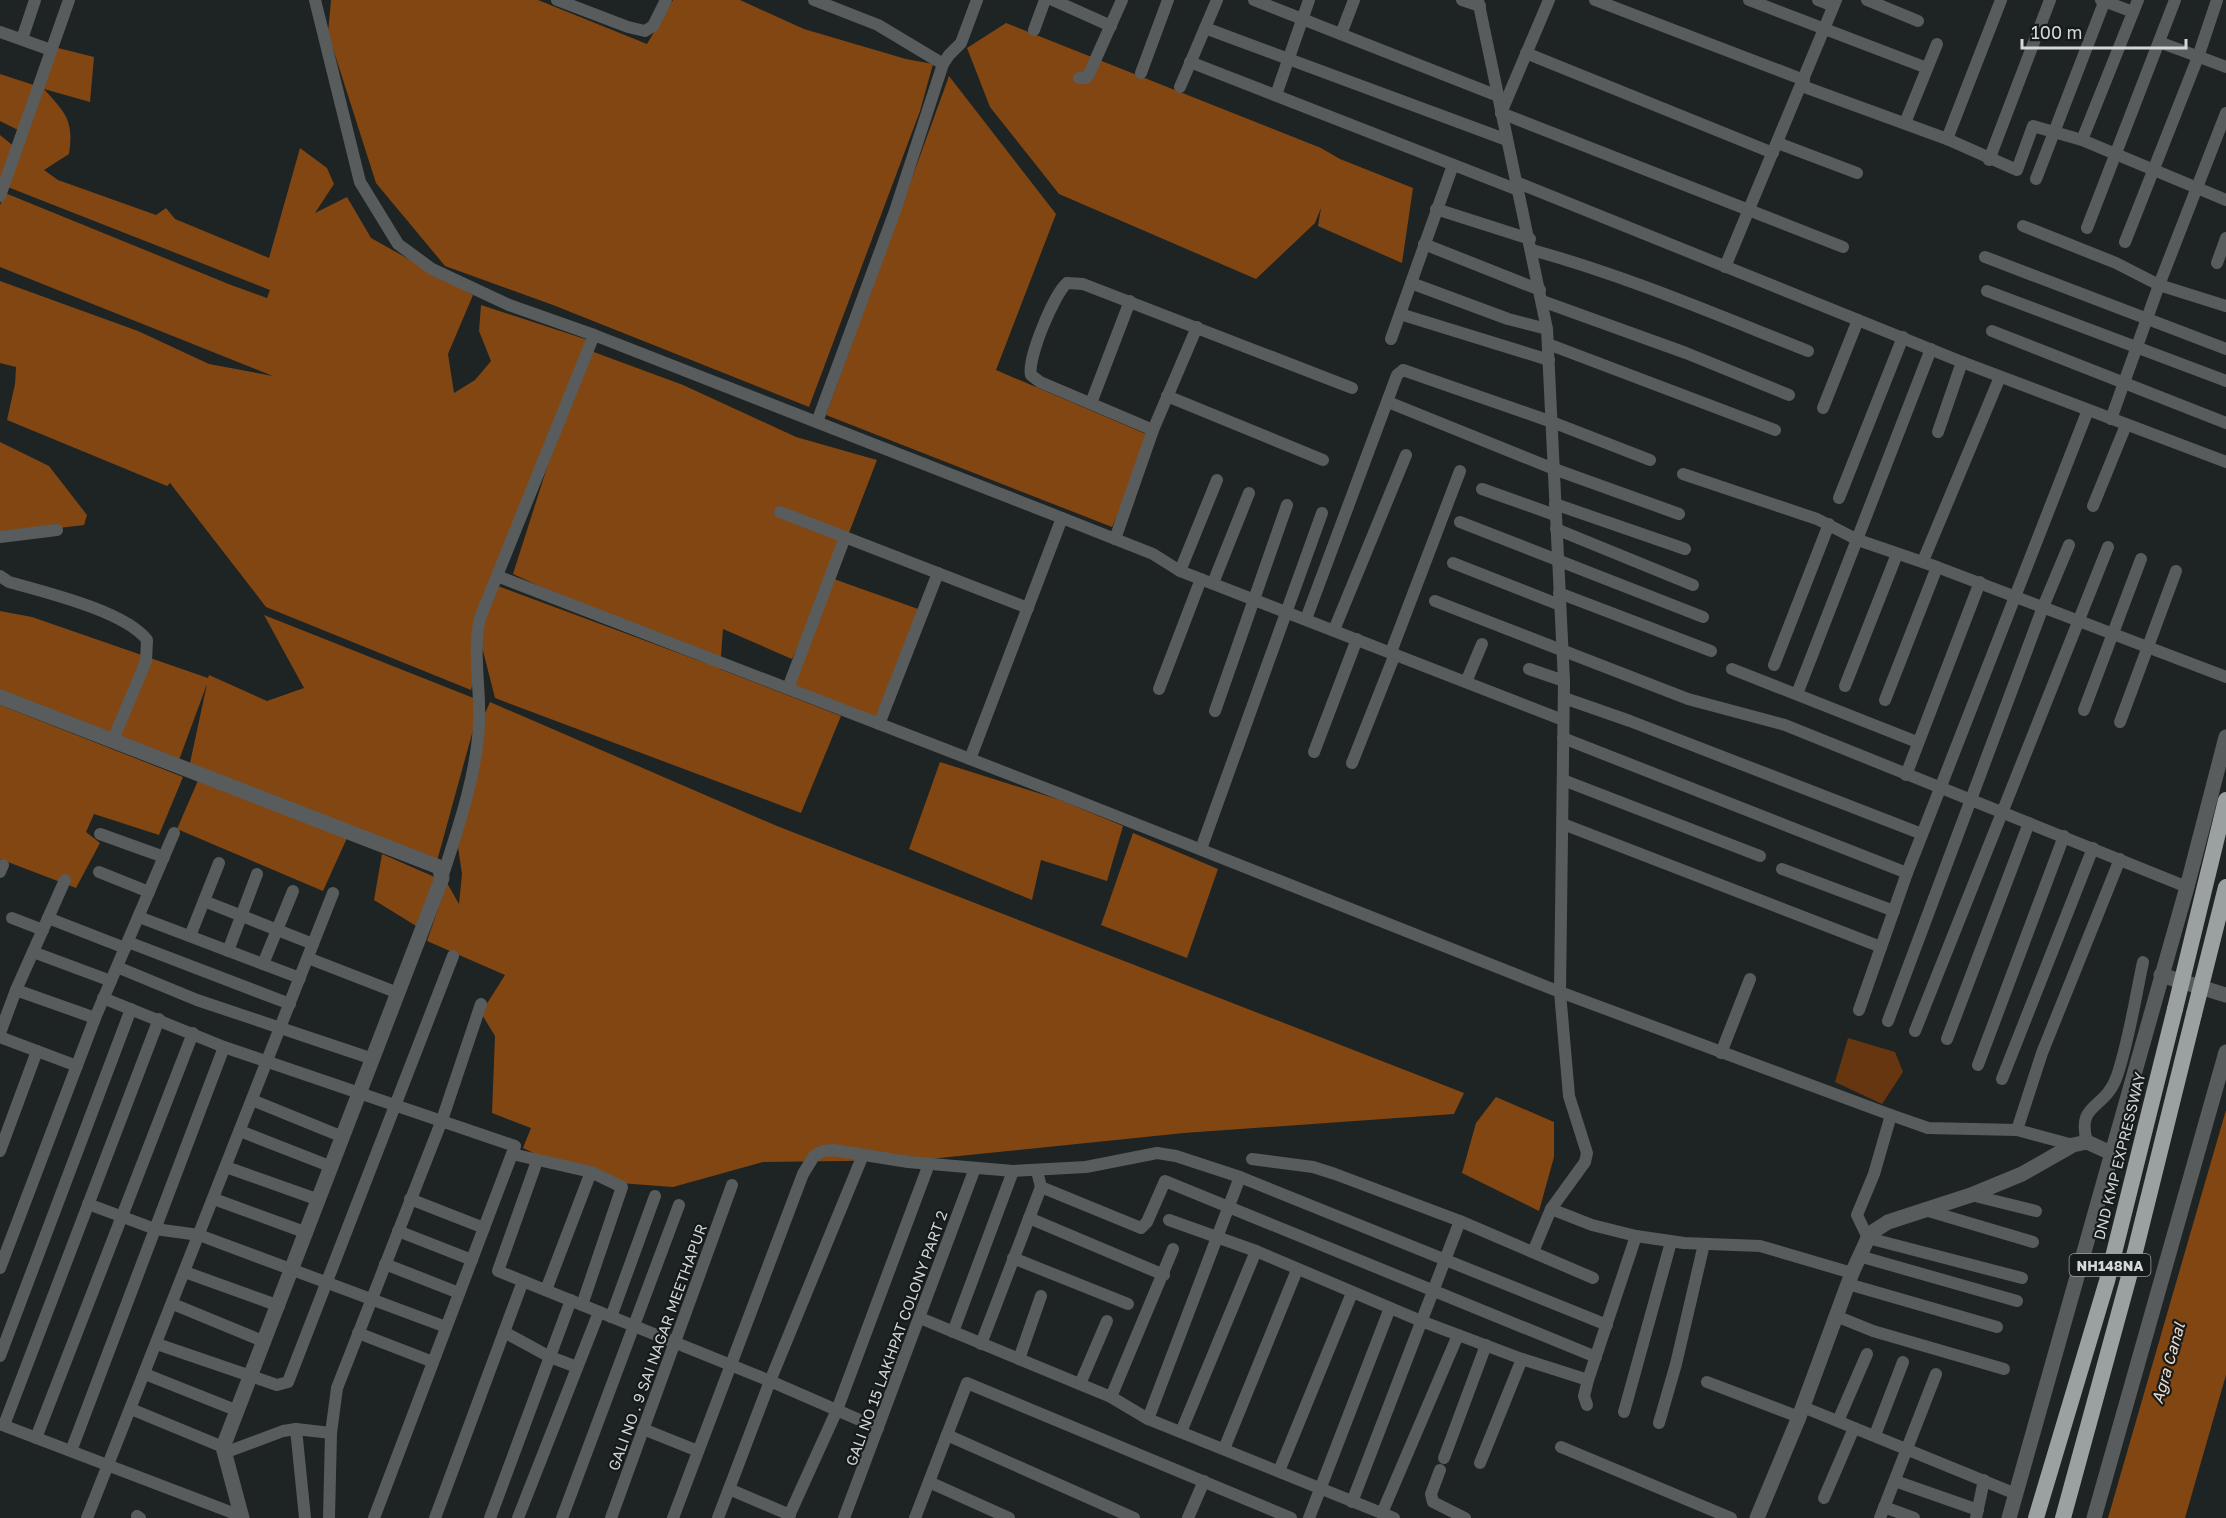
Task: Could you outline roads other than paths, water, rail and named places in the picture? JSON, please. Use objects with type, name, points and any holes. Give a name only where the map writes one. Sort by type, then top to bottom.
[{"type":"highway","name":"DND KMP EXPRESSWAY","points":[[2036,1518],[2106,1281],[2226,800]]},
{"type":"highway","name":"NH148NA","points":[[2063,1518],[2127,1280],[2226,887]]},
{"type":"street","points":[[22,39],[35,0]]},
{"type":"street","points":[[0,196],[69,0]]},
{"type":"street","points":[[315,0],[360,182],[398,244],[432,269],[509,305],[594,335],[1062,518],[1153,554],[1180,572],[1255,599],[1563,720]]},
{"type":"street","points":[[557,0],[645,31],[653,26],[666,0]]},
{"type":"street","points":[[593,13],[598,0]]},
{"type":"street","points":[[814,0],[878,25],[946,59]]},
{"type":"street","points":[[816,422],[895,211],[946,59],[961,43],[977,0]]},
{"type":"street","points":[[1034,30],[1045,0]]},
{"type":"street","points":[[1053,0],[1111,26]]},
{"type":"street","points":[[1079,78],[1086,78],[1089,74],[1122,0]]},
{"type":"street","points":[[1141,73],[1168,0]]},
{"type":"street","points":[[1180,87],[1217,0]]},
{"type":"street","points":[[1276,95],[1309,0]]},
{"type":"street","points":[[1341,34],[1354,0]]},
{"type":"street","points":[[1462,0],[1479,3],[1541,295],[1549,360],[1564,681],[1560,992],[1569,1096],[1587,1153],[1585,1162],[1551,1209],[1533,1252]]},
{"type":"street","points":[[1501,113],[1549,0]]},
{"type":"street","points":[[1595,0],[1947,139],[1989,160],[2017,170],[2033,126],[2082,140],[2226,200]]},
{"type":"street","points":[[1749,0],[1927,68]]},
{"type":"street","points":[[1725,267],[1835,3],[1818,0]]},
{"type":"street","points":[[1867,0],[1918,21]]},
{"type":"street","points":[[1947,139],[2001,0]]},
{"type":"street","points":[[1989,160],[2050,0]]},
{"type":"street","points":[[2036,179],[2104,0],[2136,6],[2082,140]]},
{"type":"street","points":[[2087,228],[2118,154],[2175,0]]},
{"type":"street","points":[[2125,242],[2198,57],[2217,0]]},
{"type":"street","points":[[1259,1],[1498,96]]},
{"type":"street","points":[[1205,28],[1507,140]]},
{"type":"street","points":[[0,32],[51,50]]},
{"type":"street","points":[[2159,42],[2226,67]]},
{"type":"street","points":[[1905,123],[1937,44]]},
{"type":"street","points":[[1526,53],[1775,148],[1857,173]]},
{"type":"street","points":[[1190,62],[1453,165],[1517,186],[2088,411],[2226,462]]},
{"type":"street","points":[[1501,113],[1843,247]]},
{"type":"street","points":[[2111,419],[2158,285],[2226,113]]},
{"type":"street","points":[[1392,339],[1453,165]]},
{"type":"street","points":[[1436,209],[1573,262],[1704,308],[1808,351]]},
{"type":"street","points":[[2023,226],[2116,263],[2158,285],[2226,306]]},
{"type":"street","points":[[2217,263],[2226,238]]},
{"type":"street","points":[[1424,244],[1541,295],[1789,395]]},
{"type":"street","points":[[1984,257],[2226,349]]},
{"type":"street","points":[[1411,283],[1508,319],[1546,329]]},
{"type":"street","points":[[1153,430],[1034,379],[1030,369],[1033,354],[1057,296],[1066,284],[1083,284],[1130,301],[1352,388]]},
{"type":"street","points":[[1987,291],[2226,381]]},
{"type":"street","points":[[1091,404],[1130,301]]},
{"type":"street","points":[[1400,314],[1549,360]]},
{"type":"street","points":[[1823,408],[1858,320]]},
{"type":"street","points":[[1115,539],[1153,430],[1197,327]]},
{"type":"street","points":[[1992,331],[2226,423]]},
{"type":"street","points":[[241,1517],[224,1450],[442,878],[476,753],[479,724],[477,635],[497,576],[594,335]]},
{"type":"street","points":[[1839,498],[1903,337]]},
{"type":"street","points":[[1548,344],[1775,430]]},
{"type":"street","points":[[1797,694],[1931,349]]},
{"type":"street","points":[[1938,432],[1962,362]]},
{"type":"street","points":[[1306,619],[1397,375],[1403,369],[1650,460]]},
{"type":"street","points":[[1923,561],[2000,377]]},
{"type":"street","points":[[1167,396],[1323,460]]},
{"type":"street","points":[[1388,402],[1554,469],[1678,514]]},
{"type":"street","points":[[1859,1010],[1907,873],[2088,411]]},
{"type":"street","points":[[2094,506],[2126,425]]},
{"type":"street","points":[[1334,630],[1406,455]]},
{"type":"street","points":[[1352,763],[1460,471]]},
{"type":"street","points":[[1683,474],[1828,524],[1858,540],[1980,582],[2226,678]]},
{"type":"street","points":[[1180,572],[1217,480]]},
{"type":"street","points":[[1482,489],[1685,549]]},
{"type":"street","points":[[1213,583],[1249,493]]},
{"type":"street","points":[[1215,711],[1287,505]]},
{"type":"street","points":[[780,512],[1028,608]]},
{"type":"street","points":[[1202,849],[1322,513]]},
{"type":"street","points":[[970,759],[1062,518]]},
{"type":"street","points":[[1460,522],[1702,617]]},
{"type":"street","points":[[1774,665],[1828,524]]},
{"type":"street","points":[[1556,529],[1694,585]]},
{"type":"street","points":[[0,537],[57,530]]},
{"type":"street","points":[[788,688],[845,537]]},
{"type":"street","points":[[1888,1021],[2043,608],[2069,545]]},
{"type":"street","points":[[1915,1031],[2108,547]]},
{"type":"street","points":[[1845,686],[1897,554]]},
{"type":"street","points":[[2084,710],[2140,559]]},
{"type":"street","points":[[1453,563],[1711,651]]},
{"type":"street","points":[[1885,700],[1937,567]]},
{"type":"street","points":[[2120,722],[2176,571]]},
{"type":"street","points":[[879,724],[938,573]]},
{"type":"street","points":[[0,576],[9,582],[76,602],[132,626],[147,640],[146,661],[113,740]]},
{"type":"street","points":[[497,576],[1202,849],[1560,992],[1891,1115],[1928,1128],[2017,1130],[2080,1143],[2111,1153]]},
{"type":"street","points":[[1159,688],[1201,579]]},
{"type":"street","points":[[1906,775],[1980,582]]},
{"type":"street","points":[[1436,601],[1563,651],[1728,711],[1742,712],[1785,726],[2187,887]]},
{"type":"street","points":[[1314,752],[1357,639]]},
{"type":"street","points":[[1466,682],[1482,644]]},
{"type":"street","points":[[1529,669],[1564,681]]},
{"type":"street","points":[[1732,669],[1917,742]]},
{"type":"street","points":[[0,696],[439,867],[442,878]]},
{"type":"street","points":[[1564,698],[1604,711],[1922,834]]},
{"type":"street","points":[[2009,1518],[2187,887],[2226,737]]},
{"type":"street","points":[[1563,738],[1907,873]]},
{"type":"street","points":[[1563,780],[1760,856]]},
{"type":"street","points":[[1947,1039],[2029,823]]},
{"type":"street","points":[[1563,824],[1881,947]]},
{"type":"street","points":[[0,1268],[103,998],[174,833]]},
{"type":"street","points":[[100,834],[164,857]]},
{"type":"street","points":[[1977,1065],[2064,837]]},
{"type":"street","points":[[2002,1079],[2093,848]]},
{"type":"street","points":[[2017,1130],[2042,1053],[2120,859]]},
{"type":"street","points":[[190,936],[219,863]]},
{"type":"street","points":[[1782,869],[1894,911]]},
{"type":"street","points":[[99,872],[149,892]]},
{"type":"street","points":[[228,951],[256,874]]},
{"type":"street","points":[[0,1033],[16,990],[65,880]]},
{"type":"street","points":[[263,964],[275,930],[293,891]]},
{"type":"street","points":[[87,1518],[333,893]]},
{"type":"street","points":[[204,901],[313,944]]},
{"type":"street","points":[[138,916],[300,978]]},
{"type":"street","points":[[12,918],[126,945],[290,1004]]},
{"type":"street","points":[[33,952],[111,981]]},
{"type":"street","points":[[157,1344],[277,1385],[288,1382],[453,956]]},
{"type":"street","points":[[308,958],[398,993]]},
{"type":"street","points":[[2080,1143],[2082,1125],[2089,1110],[2110,1094],[2117,1075],[2143,963]]},
{"type":"street","points":[[117,968],[197,1000],[373,1059]]},
{"type":"street","points":[[2161,975],[2226,995]]},
{"type":"street","points":[[1721,1053],[1750,979]]},
{"type":"street","points":[[16,990],[95,1018]]},
{"type":"street","points":[[103,998],[224,1047],[268,1060],[515,1146],[374,1518]]},
{"type":"street","points":[[329,1518],[331,1433],[337,1388],[442,1120],[481,1004]]},
{"type":"street","points":[[0,1356],[131,1009]]},
{"type":"street","points":[[159,1019],[2,1425],[241,1517]]},
{"type":"street","points":[[36,1438],[193,1033]]},
{"type":"street","points":[[0,1037],[77,1066]]},
{"type":"street","points":[[71,1451],[224,1047]]},
{"type":"street","points":[[0,1151],[37,1051]]},
{"type":"street","points":[[2094,1518],[2226,1052]]},
{"type":"street","points":[[252,1100],[343,1137]]},
{"type":"street","points":[[1891,1115],[1874,1174],[1857,1215],[1868,1238],[2022,1278]]},
{"type":"street","points":[[240,1131],[332,1167]]},
{"type":"street","points":[[1757,1518],[1801,1412],[1850,1278],[1868,1238],[1887,1222],[1971,1195],[2022,1174],[2080,1143]]},
{"type":"street","points":[[673,1518],[808,1163],[823,1151],[846,1151],[929,1164],[1013,1171],[1086,1167],[1157,1153],[1176,1156],[1240,1177],[1607,1325]]},
{"type":"street","points":[[490,1518],[550,1357],[577,1303],[622,1187],[591,1172],[512,1154]]},
{"type":"street","points":[[718,1518],[770,1381],[863,1155]]},
{"type":"street","points":[[1252,1159],[1324,1171],[1460,1221],[1593,1278]]},
{"type":"street","points":[[537,1161],[498,1271],[770,1381],[878,1428]]},
{"type":"street","points":[[729,1489],[789,1517],[837,1410],[929,1164]]},
{"type":"street","points":[[226,1167],[319,1200]]},
{"type":"street","name":"GALI NO 15 LAKHPAT COLONY PART 2","points":[[844,1518],[975,1168]]},
{"type":"street","points":[[953,1332],[1013,1171]]},
{"type":"street","points":[[981,1344],[1041,1187],[1037,1171]]},
{"type":"street","points":[[546,1290],[591,1172]]},
{"type":"street","points":[[1148,1419],[1240,1177]]},
{"type":"street","points":[[1041,1187],[1141,1228],[1147,1222],[1165,1181],[1596,1357]]},
{"type":"street","name":"GALI NO . 9 SAI NAGAR MEETHAPUR","points":[[611,1518],[732,1185]]},
{"type":"street","points":[[1971,1195],[2036,1211]]},
{"type":"street","points":[[611,1317],[655,1196]]},
{"type":"street","points":[[214,1198],[307,1233]]},
{"type":"street","points":[[410,1199],[484,1227]]},
{"type":"street","points":[[88,1204],[155,1229],[199,1235],[446,1327]]},
{"type":"street","points":[[562,1518],[679,1205]]},
{"type":"street","points":[[1551,1209],[1592,1225],[1636,1236],[1671,1242],[1760,1246],[1997,1327]]},
{"type":"street","points":[[1925,1210],[2033,1242]]},
{"type":"street","points":[[1029,1218],[1164,1275]]},
{"type":"street","points":[[1169,1221],[1256,1251],[1352,1293],[1486,1346],[1588,1380]]},
{"type":"street","points":[[1352,1502],[1460,1221]]},
{"type":"street","points":[[398,1231],[472,1260]]},
{"type":"street","points":[[1587,1405],[1584,1396],[1588,1380],[1636,1236]]},
{"type":"street","points":[[1624,1412],[1671,1242]]},
{"type":"street","points":[[1659,1423],[1676,1364],[1704,1244]]},
{"type":"street","points":[[1111,1397],[1173,1249]]},
{"type":"street","points":[[1181,1432],[1256,1251]]},
{"type":"street","points":[[1859,1256],[2017,1301]]},
{"type":"street","points":[[1013,1258],[1128,1304]]},
{"type":"street","points":[[385,1264],[459,1293]]},
{"type":"street","points":[[1224,1449],[1297,1270]]},
{"type":"street","points":[[185,1272],[279,1306]]},
{"type":"street","points":[[435,1518],[523,1281]]},
{"type":"street","points":[[1280,1471],[1352,1293]]},
{"type":"street","points":[[1018,1359],[1041,1296]]},
{"type":"street","points":[[172,1304],[265,1342]]},
{"type":"street","points":[[1309,1518],[1390,1308]]},
{"type":"street","points":[[518,1518],[599,1312]]},
{"type":"street","points":[[1836,1316],[1874,1331],[2004,1369]]},
{"type":"street","points":[[920,1318],[1111,1397],[1148,1419],[1388,1516],[1458,1335]]},
{"type":"street","points":[[1080,1384],[1107,1321]]},
{"type":"street","points":[[504,1332],[550,1357],[577,1367]]},
{"type":"street","points":[[358,1333],[433,1362]]},
{"type":"street","points":[[1465,1518],[1432,1503],[1431,1494],[1486,1346]]},
{"type":"street","points":[[1838,1421],[1867,1354]]},
{"type":"street","points":[[1480,1462],[1522,1359]]},
{"type":"street","points":[[1875,1435],[1903,1362]]},
{"type":"street","points":[[145,1374],[238,1411]]},
{"type":"street","points":[[1914,1518],[1882,1513],[1936,1374]]},
{"type":"street","points":[[1707,1382],[1801,1412],[1838,1421],[2016,1494]]},
{"type":"street","points":[[915,1518],[967,1383],[1292,1518]]},
{"type":"street","points":[[131,1409],[224,1450],[296,1429],[331,1433]]},
{"type":"street","points":[[1824,1498],[1854,1428]]},
{"type":"street","points":[[296,1429],[305,1518]]},
{"type":"street","points":[[643,1429],[698,1451]]},
{"type":"street","points":[[946,1435],[1134,1518]]},
{"type":"street","points":[[1561,1447],[1731,1518]]},
{"type":"street","points":[[1895,1481],[1977,1514],[1984,1480]]},
{"type":"street","points":[[1188,1518],[1204,1481]]},
{"type":"street","points":[[929,1482],[1009,1518]]},
{"type":"water","points":[[331,0],[538,0],[647,44],[673,0],[740,0],[804,29],[906,59],[933,64],[920,111],[809,407],[553,305],[445,266],[376,183],[328,33]]},
{"type":"water","points":[[1006,23],[1321,148],[1340,159],[1413,188],[1402,263],[1318,226],[1321,208],[1315,223],[1256,279],[1059,194],[990,107],[967,48]]},
{"type":"water","points":[[58,48],[94,57],[90,102],[44,89],[63,112],[69,125],[69,154],[44,170],[58,180],[156,215],[166,208],[175,219],[269,258],[300,148],[327,168],[334,184],[315,213],[347,197],[371,238],[473,295],[448,354],[454,393],[475,380],[491,361],[479,331],[481,305],[588,340],[498,586],[708,664],[513,574],[550,458],[591,351],[683,385],[796,437],[877,460],[842,551],[792,659],[723,629],[720,669],[841,716],[801,813],[495,698],[482,647],[471,690],[266,607],[170,483],[167,486],[7,420],[15,384],[16,367],[0,363],[0,281],[138,331],[209,364],[273,376],[0,267],[0,205],[5,193],[231,285],[267,298],[270,290],[0,184],[0,135],[16,148],[20,131],[0,121],[0,74],[43,88]]},
{"type":"water","points":[[949,76],[1056,214],[996,370],[1153,437],[1112,527],[826,415]]},
{"type":"water","points":[[0,442],[49,466],[87,515],[84,525],[0,535]]},
{"type":"water","points":[[831,578],[921,610],[875,718],[790,684]]},
{"type":"water","points":[[0,611],[32,617],[208,678],[209,675],[267,701],[304,688],[264,615],[481,701],[434,872],[190,763],[207,684],[179,760],[0,691]]},
{"type":"water","points":[[490,702],[777,826],[1464,1093],[1454,1114],[1184,1133],[920,1160],[763,1162],[673,1187],[619,1183],[552,1162],[523,1148],[531,1128],[492,1113],[495,1036],[481,1013],[505,975],[427,941],[447,883],[459,904],[462,874],[458,847],[482,720]]},
{"type":"water","points":[[0,705],[183,777],[159,835],[94,814],[86,832],[100,843],[76,888],[0,859]]},
{"type":"water","points":[[940,762],[1060,800],[1123,826],[1107,881],[1041,860],[1032,900],[909,849]]},
{"type":"water","points":[[200,776],[347,838],[323,891],[177,829]]},
{"type":"water","points":[[1133,833],[1218,869],[1187,958],[1101,925]]},
{"type":"water","points":[[382,854],[437,878],[421,929],[374,900]]},
{"type":"water","points":[[1496,1097],[1554,1122],[1554,1157],[1539,1211],[1462,1173],[1476,1123]]},
{"type":"water","name":"Agra Canal","points":[[2226,1110],[2226,1375],[2185,1518],[2108,1518]]}]
